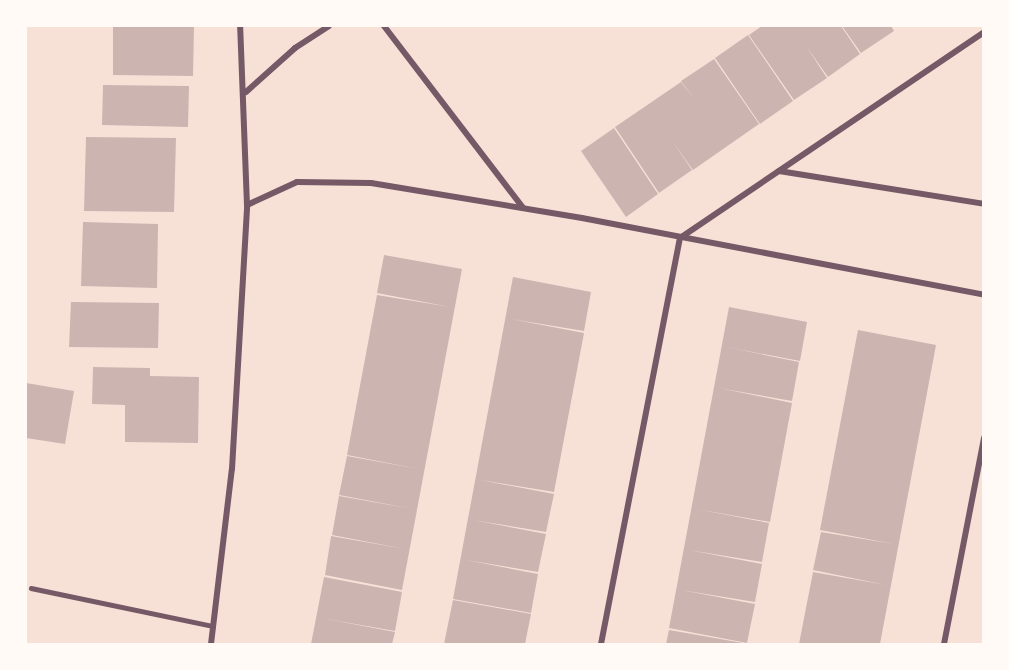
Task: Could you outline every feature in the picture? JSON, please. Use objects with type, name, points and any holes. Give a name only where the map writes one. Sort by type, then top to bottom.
[{"type":"street","points":[[211,645],[231,469],[247,205],[246,92],[240,26]]},
{"type":"street","points":[[246,92],[295,48],[329,26]]},
{"type":"street","points":[[384,26],[524,208]]},
{"type":"street","points":[[601,645],[680,238],[984,32]]},
{"type":"street","points":[[778,171],[984,204]]},
{"type":"street","points":[[247,205],[297,182],[334,181],[524,208],[984,295]]},
{"type":"street","points":[[944,645],[984,438]]},
{"type":"lane","points":[[31,588],[213,626]]},
{"type":"building","points":[[113,26],[194,26],[193,76],[113,75]]},
{"type":"building","points":[[762,26],[841,26],[860,54],[828,77],[806,46],[827,78],[794,100],[749,35]]},
{"type":"building","points":[[842,26],[891,26],[894,31],[861,53]]},
{"type":"building","points":[[748,35],[793,101],[760,124],[715,58]]},
{"type":"building","points":[[714,59],[759,124],[693,170],[672,141],[692,170],[659,193],[615,127],[681,82],[694,99],[681,81]]},
{"type":"building","points":[[103,85],[189,86],[188,127],[102,125]]},
{"type":"building","points":[[614,128],[658,194],[626,217],[581,151]]},
{"type":"building","points":[[86,137],[176,138],[174,212],[84,211]]},
{"type":"building","points":[[83,222],[158,224],[157,288],[81,286]]},
{"type":"building","points":[[384,255],[462,269],[402,590],[325,575],[331,536],[405,549],[332,535],[339,496],[413,509],[339,495],[347,456],[419,469],[347,455],[377,295],[450,307],[377,293]]},
{"type":"building","points":[[513,277],[591,292],[584,331],[511,319],[584,333],[554,492],[480,480],[554,494],[546,532],[473,520],[546,534],[538,572],[466,560],[538,574],[531,613],[453,599]]},
{"type":"building","points":[[71,302],[159,303],[158,348],[69,347]]},
{"type":"building","points":[[729,307],[807,322],[800,361],[726,347],[799,362],[792,401],[719,388],[792,403],[770,522],[696,509],[769,523],[762,562],[689,550],[762,564],[755,602],[681,590],[755,604],[747,643],[669,628]]},
{"type":"building","points":[[858,330],[936,345],[880,644],[799,644],[813,572],[886,585],[813,570],[821,532],[894,544],[820,530]]},
{"type":"building","points":[[93,367],[150,368],[150,376],[199,377],[198,443],[125,442],[125,405],[92,404]]},
{"type":"building","points":[[26,383],[74,391],[65,444],[26,438]]},
{"type":"building","points":[[324,577],[402,592],[395,631],[321,618],[395,632],[392,644],[311,644]]},
{"type":"building","points":[[453,600],[531,614],[525,644],[444,644]]},
{"type":"building","points":[[669,630],[743,643],[666,644]]}]
